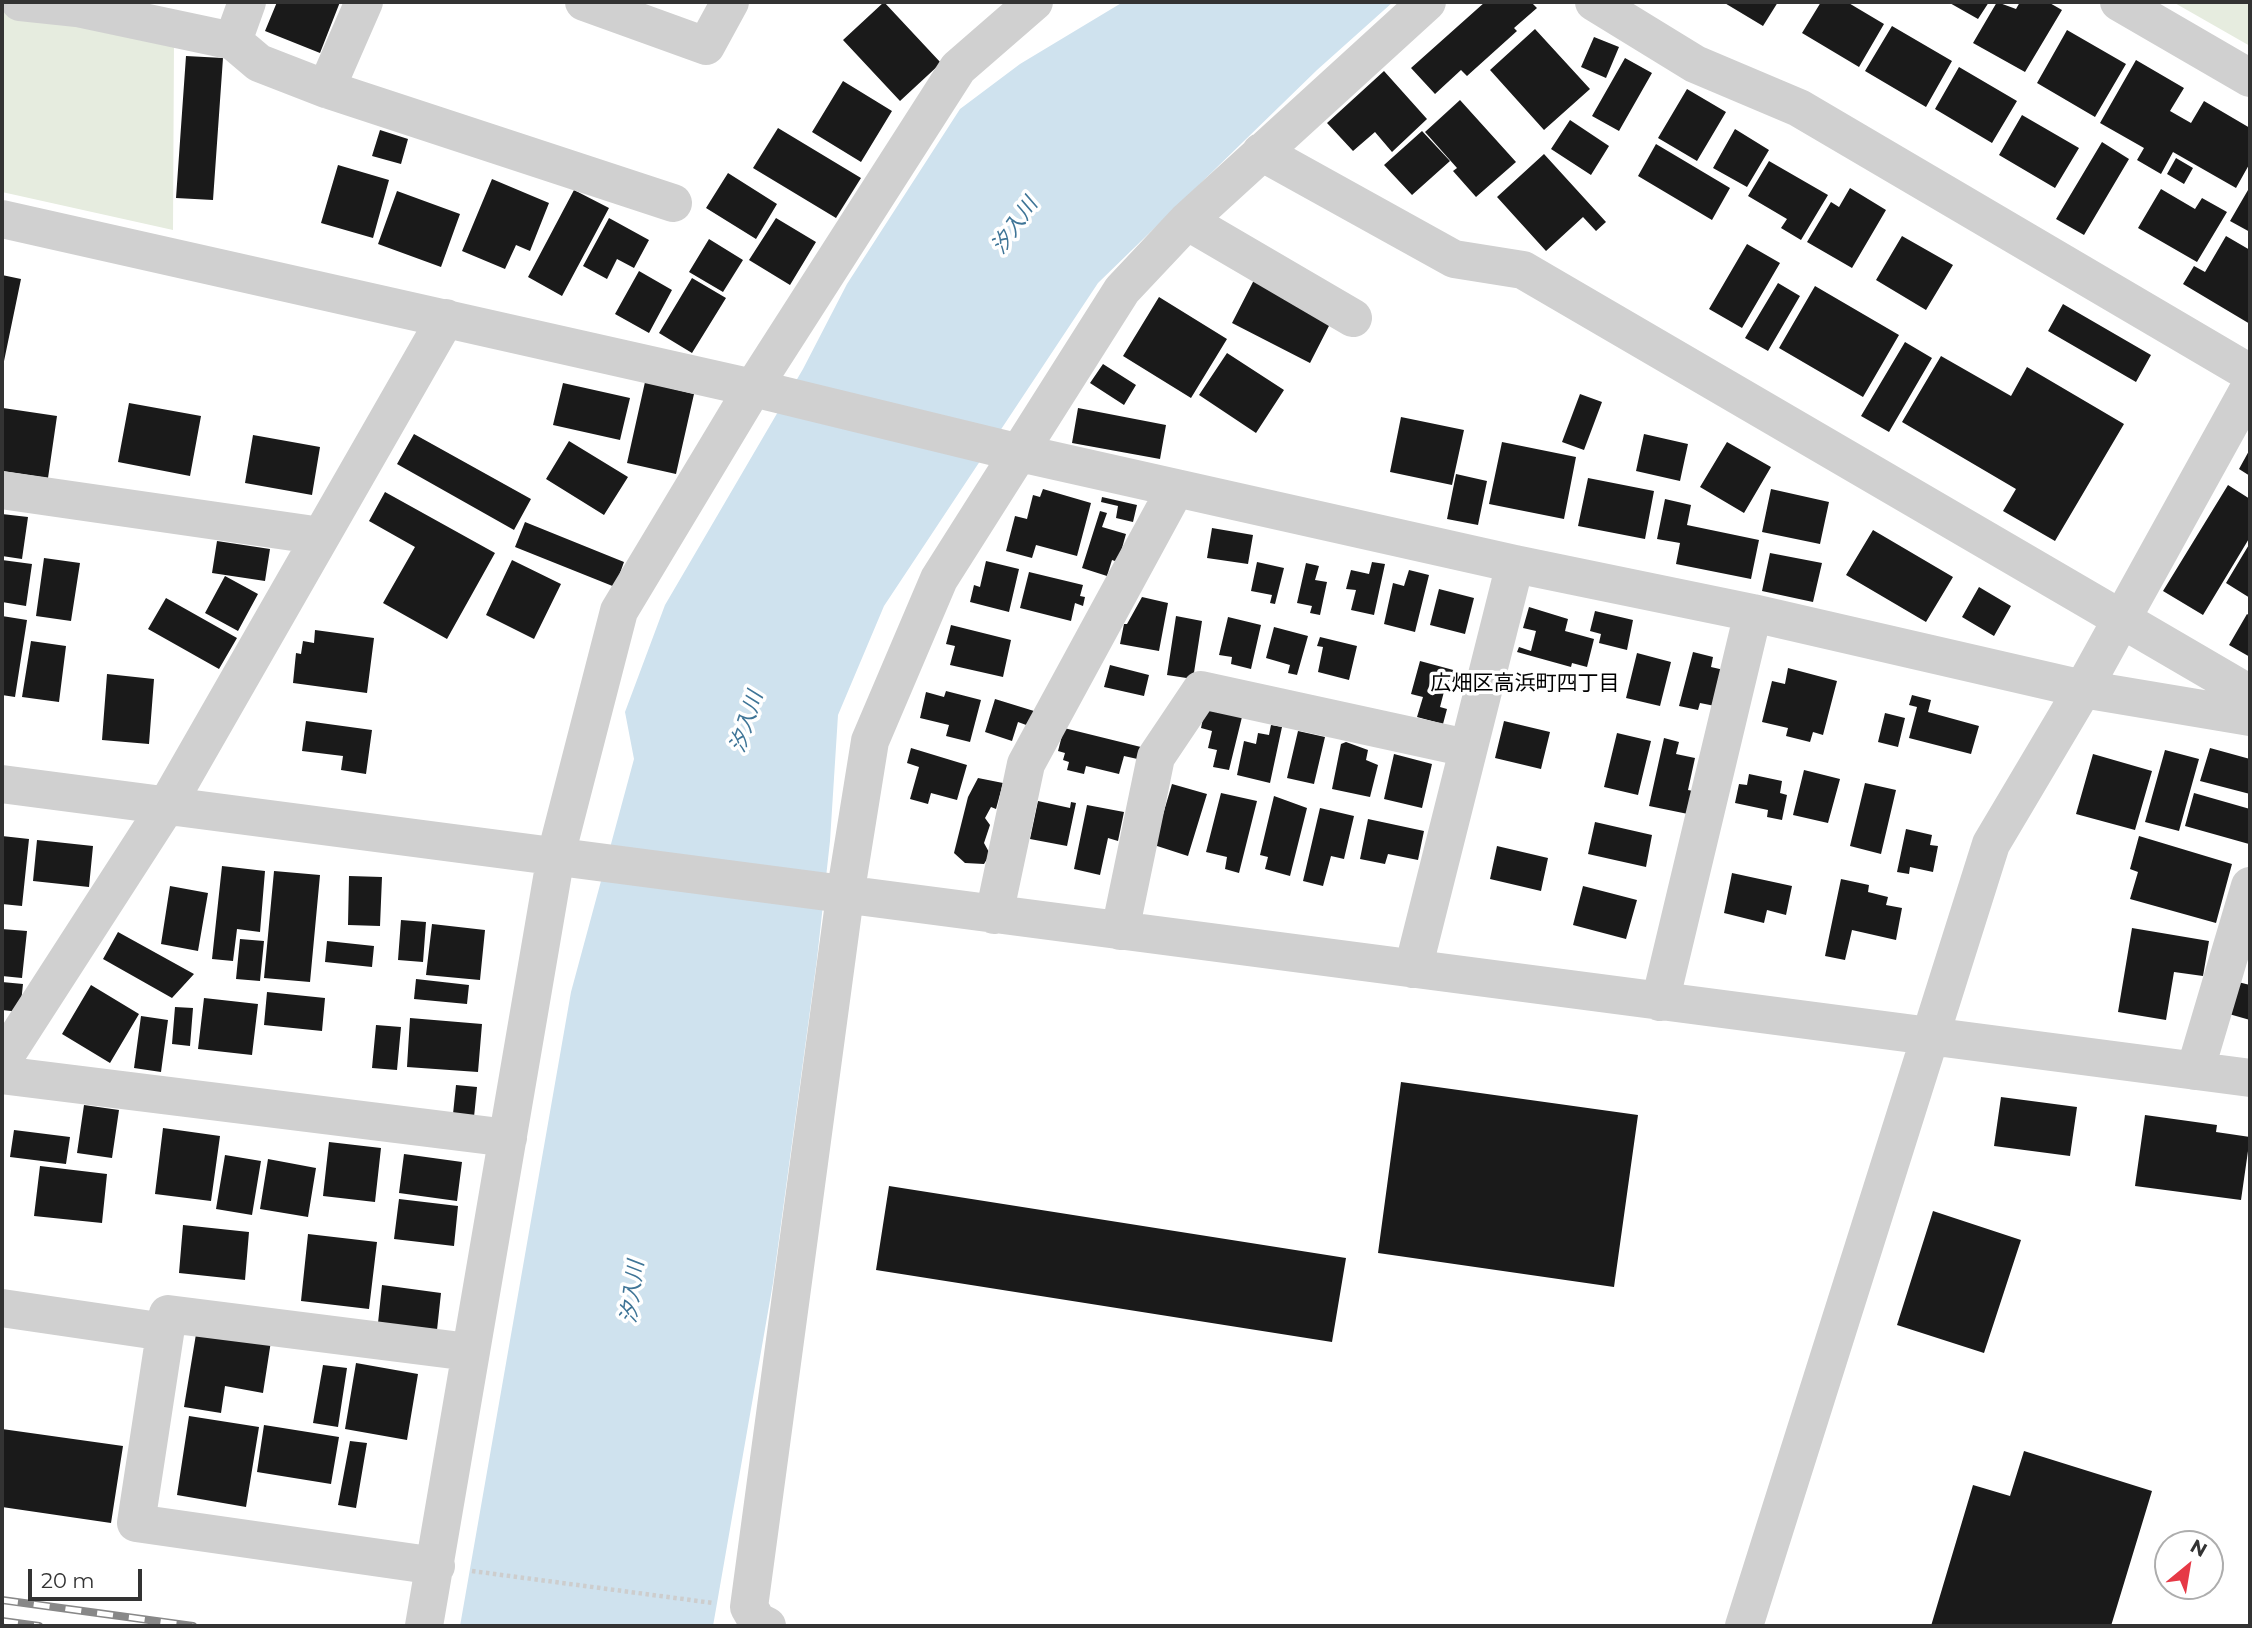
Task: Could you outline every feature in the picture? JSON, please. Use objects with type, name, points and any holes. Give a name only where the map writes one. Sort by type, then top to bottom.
[{"type":"street","points":[[20,2],[77,8],[233,41],[259,63],[326,89],[673,203]]},
{"type":"street","points":[[233,41],[247,2]]},
{"type":"street","points":[[326,89],[365,2]]},
{"type":"street","points":[[584,2],[706,46],[730,2]]},
{"type":"street","points":[[424,1626],[556,855],[619,611],[753,388],[958,68],[1033,2]]},
{"type":"street","points":[[757,1620],[845,896],[870,741],[939,579],[1122,290],[1187,221],[1427,2]]},
{"type":"street","points":[[1594,2],[1695,64],[1799,108],[2250,373]]},
{"type":"street","points":[[2119,2],[2250,78]]},
{"type":"street","points":[[1261,152],[1454,259],[1523,270],[2250,694]]},
{"type":"street","points":[[2,219],[753,388],[1020,453],[1515,564],[1753,613],[2083,689],[2250,717]]},
{"type":"street","points":[[1187,221],[1353,317]]},
{"type":"street","points":[[2,1061],[167,805],[446,318]]},
{"type":"street","points":[[1744,1626],[1992,844],[2083,689],[2250,387]]},
{"type":"street","points":[[994,915],[1026,764],[1176,488]]},
{"type":"street","points":[[2,490],[321,536]]},
{"type":"street","points":[[1413,969],[1515,564]]},
{"type":"street","points":[[1660,1002],[1753,613]]},
{"type":"street","points":[[1119,932],[1156,757],[1201,690],[1467,748]]},
{"type":"street","points":[[2,784],[2250,1078]]},
{"type":"street","points":[[2195,1071],[2250,886]]},
{"type":"street","points":[[2,1075],[508,1138]]},
{"type":"street","points":[[2,1308],[165,1332]]},
{"type":"street","points":[[436,1566],[136,1523],[165,1332],[168,1314],[469,1352]]},
{"type":"path","points":[[436,1566],[757,1620]]},
{"type":"shaded area","points":[[2173,2],[2250,2],[2250,46]]},
{"type":"shaded area","points":[[2,6],[174,40],[173,230],[2,192]]},
{"type":"water","name":"汐入川","points":[[1123,2],[1393,2],[1317,70],[1098,283],[884,606],[838,715],[830,841],[817,959],[773,1283],[713,1626],[460,1626],[571,992],[634,759],[625,712],[665,605],[803,369],[847,284],[960,109],[1020,64]]},
{"type":"building","points":[[277,2],[340,2],[320,53],[265,31]]},
{"type":"building","points":[[884,2],[941,63],[900,101],[843,40]]},
{"type":"building","points":[[1485,2],[1531,2],[1537,8],[1514,28],[1517,31],[1467,76],[1461,70],[1435,94],[1411,68]]},
{"type":"building","points":[[1723,2],[1778,2],[1763,26]]},
{"type":"building","points":[[1821,2],[1847,2],[1884,24],[1859,67],[1802,33]]},
{"type":"building","points":[[1948,2],[1989,2],[1978,19]]},
{"type":"building","points":[[1997,2],[2016,9],[2020,2],[2048,2],[2062,10],[2025,72],[1973,43]]},
{"type":"building","points":[[1892,26],[1952,61],[1926,107],[1865,71]]},
{"type":"building","points":[[1535,29],[1590,89],[1544,130],[1490,70]]},
{"type":"building","points":[[2067,30],[2126,64],[2095,117],[2037,83]]},
{"type":"building","points":[[1594,37],[1619,47],[1606,78],[1581,67]]},
{"type":"building","points":[[186,56],[223,58],[213,200],[176,198]]},
{"type":"building","points":[[1625,58],[1652,73],[1619,131],[1592,116]]},
{"type":"building","points":[[2136,60],[2184,88],[2170,111],[2191,123],[2204,101],[2250,128],[2250,163],[2236,188],[2173,152],[2161,174],[2137,160],[2144,148],[2100,123]]},
{"type":"building","points":[[1959,67],[2017,101],[1992,143],[1935,109]]},
{"type":"building","points":[[1384,71],[1427,119],[1392,152],[1375,132],[1353,151],[1327,123]]},
{"type":"building","points":[[843,81],[892,111],[861,162],[812,132]]},
{"type":"building","points":[[1687,89],[1726,112],[1697,161],[1658,138]]},
{"type":"building","points":[[1460,100],[1516,162],[1476,197],[1453,171],[1457,168],[1425,132]]},
{"type":"building","points":[[2022,115],[2079,148],[2055,188],[1999,155]]},
{"type":"building","points":[[1570,120],[1609,146],[1591,175],[1551,149]]},
{"type":"building","points":[[778,128],[861,178],[836,218],[753,168]]},
{"type":"building","points":[[1735,129],[1769,150],[1747,187],[1713,168]]},
{"type":"building","points":[[380,130],[408,139],[401,164],[372,156]]},
{"type":"building","points":[[1422,131],[1450,161],[1412,195],[1384,165]]},
{"type":"building","points":[[2102,142],[2129,159],[2084,235],[2056,219]]},
{"type":"building","points":[[1656,144],[1730,188],[1712,220],[1638,176]]},
{"type":"building","points":[[1544,154],[1606,222],[1596,231],[1583,217],[1546,251],[1497,197]]},
{"type":"building","points":[[2176,158],[2193,168],[2184,184],[2167,174]]},
{"type":"building","points":[[1769,161],[1828,195],[1801,240],[1781,228],[1787,219],[1748,196]]},
{"type":"building","points":[[338,165],[389,180],[373,238],[321,223]]},
{"type":"building","points":[[728,173],[777,204],[756,239],[706,208]]},
{"type":"building","points":[[492,179],[549,203],[530,251],[516,245],[505,269],[462,251]]},
{"type":"building","points":[[1850,188],[1886,210],[1852,268],[1807,242],[1831,202],[1839,207]]},
{"type":"building","points":[[2161,189],[2195,209],[2202,198],[2227,212],[2197,262],[2138,228]]},
{"type":"building","points":[[574,190],[609,208],[562,296],[528,277]]},
{"type":"building","points":[[2248,190],[2250,191],[2250,232],[2230,221]]},
{"type":"building","points":[[397,191],[460,214],[441,267],[378,244]]},
{"type":"building","points":[[609,218],[649,240],[634,268],[617,259],[607,279],[583,266]]},
{"type":"building","points":[[776,218],[816,242],[790,285],[749,260]]},
{"type":"building","points":[[1902,236],[1953,265],[1926,310],[1876,280]]},
{"type":"building","points":[[2226,236],[2250,250],[2250,324],[2183,284],[2194,266],[2205,272]]},
{"type":"building","points":[[709,239],[743,260],[723,292],[689,272]]},
{"type":"building","points":[[1747,244],[1780,263],[1742,328],[1709,309]]},
{"type":"building","points":[[639,271],[672,290],[649,333],[615,314]]},
{"type":"building","points":[[2,275],[21,279],[3,366],[2,365]]},
{"type":"building","points":[[692,278],[726,298],[692,353],[659,333]]},
{"type":"building","points":[[1254,280],[1332,320],[1310,363],[1232,323]]},
{"type":"building","points":[[1778,283],[1800,296],[1768,351],[1745,338]]},
{"type":"building","points":[[1815,286],[1899,335],[1863,397],[1779,348]]},
{"type":"building","points":[[1159,297],[1227,339],[1191,398],[1123,356]]},
{"type":"building","points":[[2063,304],[2151,355],[2136,382],[2048,331]]},
{"type":"building","points":[[1905,342],[1932,358],[1889,432],[1861,416]]},
{"type":"building","points":[[1227,353],[1284,390],[1256,433],[1199,395]]},
{"type":"building","points":[[1941,356],[2011,396],[2027,367],[2124,424],[2055,541],[2003,511],[2016,489],[1902,422]]},
{"type":"building","points":[[1103,364],[1136,385],[1124,405],[1090,383]]},
{"type":"building","points":[[645,382],[694,394],[676,474],[627,463]]},
{"type":"building","points":[[563,383],[630,398],[620,440],[553,425]]},
{"type":"building","points":[[1580,394],[1602,402],[1584,450],[1562,442]]},
{"type":"building","points":[[129,403],[201,416],[190,476],[118,462]]},
{"type":"building","points":[[3,408],[57,416],[48,478],[2,471]]},
{"type":"building","points":[[1078,408],[1166,425],[1160,459],[1072,443]]},
{"type":"building","points":[[1401,417],[1464,430],[1452,485],[1390,472]]},
{"type":"building","points":[[414,434],[531,499],[514,530],[397,464]]},
{"type":"building","points":[[1644,434],[1688,444],[1680,481],[1636,471]]},
{"type":"building","points":[[253,435],[320,447],[312,495],[245,483]]},
{"type":"building","points":[[569,441],[628,477],[604,515],[546,479]]},
{"type":"building","points":[[1502,442],[1576,457],[1564,519],[1489,504]]},
{"type":"building","points":[[1727,442],[1771,467],[1744,513],[1700,487]]},
{"type":"building","points":[[2250,449],[2250,476],[2239,469]]},
{"type":"building","points":[[1456,474],[1487,481],[1478,525],[1447,519]]},
{"type":"building","points":[[1588,478],[1654,491],[1645,539],[1578,526]]},
{"type":"building","points":[[2228,485],[2250,499],[2250,537],[2203,615],[2163,591]]},
{"type":"building","points":[[1043,489],[1091,503],[1077,556],[1036,545],[1032,558],[1006,551],[1015,516],[1027,519],[1033,495],[1040,497]]},
{"type":"building","points":[[1771,489],[1829,502],[1820,544],[1762,532]]},
{"type":"building","points":[[385,492],[495,553],[447,639],[383,603],[415,547],[369,521]]},
{"type":"building","points":[[1102,497],[1137,505],[1133,522],[1116,518],[1118,506],[1101,502]]},
{"type":"building","points":[[1665,499],[1691,505],[1687,525],[1759,540],[1751,579],[1676,564],[1680,543],[1657,539]]},
{"type":"building","points":[[1100,511],[1107,513],[1102,527],[1126,534],[1118,562],[1112,560],[1107,576],[1082,568]]},
{"type":"building","points":[[2,514],[28,517],[22,559],[2,556]]},
{"type":"building","points":[[525,522],[624,562],[615,587],[515,547]]},
{"type":"building","points":[[1212,528],[1253,535],[1248,564],[1207,558]]},
{"type":"building","points":[[1873,530],[1953,577],[1926,622],[1846,575]]},
{"type":"building","points":[[217,541],[270,549],[265,581],[212,573]]},
{"type":"building","points":[[2250,543],[2250,598],[2226,583]]},
{"type":"building","points":[[1770,553],[1822,563],[1813,602],[1762,591]]},
{"type":"building","points":[[44,558],[80,563],[71,621],[36,616]]},
{"type":"building","points":[[2,560],[32,564],[26,606],[2,602]]},
{"type":"building","points":[[512,560],[561,584],[534,639],[486,615]]},
{"type":"building","points":[[986,561],[1019,569],[1009,612],[970,602],[974,585],[980,587]]},
{"type":"building","points":[[1257,562],[1284,568],[1275,604],[1270,603],[1272,595],[1251,591]]},
{"type":"building","points":[[1372,562],[1385,564],[1374,615],[1351,610],[1356,590],[1346,589],[1351,570],[1369,574]]},
{"type":"building","points":[[1306,563],[1319,566],[1315,580],[1327,582],[1320,615],[1310,613],[1312,606],[1297,603]]},
{"type":"building","points":[[1409,570],[1429,575],[1415,632],[1384,624],[1393,583],[1404,586]]},
{"type":"building","points":[[1029,572],[1083,585],[1080,596],[1085,597],[1083,606],[1075,603],[1071,621],[1020,608]]},
{"type":"building","points":[[225,576],[258,594],[238,631],[205,613]]},
{"type":"building","points":[[1979,587],[2011,606],[1994,636],[1962,617]]},
{"type":"building","points":[[1439,589],[1474,598],[1465,634],[1430,625]]},
{"type":"building","points":[[1142,597],[1168,603],[1159,651],[1120,644],[1124,624],[1127,624]]},
{"type":"building","points":[[166,598],[237,638],[219,669],[148,629]]},
{"type":"building","points":[[1529,607],[1568,619],[1565,631],[1594,639],[1587,667],[1572,663],[1571,667],[1517,652],[1519,647],[1531,651],[1536,631],[1523,628]]},
{"type":"building","points":[[1595,611],[1633,620],[1627,650],[1599,643],[1601,634],[1590,631]]},
{"type":"building","points":[[2247,614],[2250,616],[2250,657],[2229,645]]},
{"type":"building","points":[[2,616],[27,620],[15,697],[2,695]]},
{"type":"building","points":[[1176,616],[1202,621],[1193,679],[1167,675]]},
{"type":"building","points":[[1228,617],[1261,625],[1251,669],[1231,664],[1232,657],[1219,655]]},
{"type":"building","points":[[951,625],[1011,640],[1003,677],[950,665],[955,646],[946,644]]},
{"type":"building","points":[[1274,627],[1308,636],[1297,675],[1288,673],[1290,665],[1266,658]]},
{"type":"building","points":[[315,630],[374,638],[367,693],[293,683],[296,653],[301,654],[303,641],[314,643]]},
{"type":"building","points":[[1320,637],[1357,646],[1349,680],[1318,672],[1323,647],[1317,646]]},
{"type":"building","points":[[31,641],[66,646],[59,702],[22,697]]},
{"type":"building","points":[[1693,652],[1713,657],[1711,667],[1724,670],[1715,706],[1700,703],[1698,710],[1679,706]]},
{"type":"building","points":[[1637,653],[1671,662],[1660,706],[1626,698]]},
{"type":"building","points":[[1420,661],[1457,671],[1453,686],[1446,684],[1440,707],[1447,709],[1443,724],[1417,717],[1423,697],[1411,694]]},
{"type":"building","points":[[1110,665],[1149,675],[1144,696],[1104,687]]},
{"type":"building","points":[[1788,668],[1837,681],[1823,735],[1813,732],[1810,742],[1786,736],[1788,728],[1762,722],[1772,681],[1785,684]]},
{"type":"building","points":[[107,674],[154,679],[149,744],[102,740]]},
{"type":"building","points":[[946,691],[981,700],[970,742],[946,736],[949,725],[920,718],[926,692],[944,697]]},
{"type":"building","points":[[1912,695],[1931,700],[1928,712],[1979,726],[1971,754],[1909,738],[1917,707],[1909,705]]},
{"type":"building","points":[[995,699],[1034,711],[1029,726],[1018,722],[1012,741],[985,732]]},
{"type":"building","points":[[1205,709],[1242,717],[1229,770],[1213,767],[1217,750],[1208,748],[1212,731],[1201,728]]},
{"type":"building","points":[[1885,713],[1905,718],[1898,747],[1878,742]]},
{"type":"building","points":[[306,721],[372,730],[366,774],[341,770],[343,756],[302,751]]},
{"type":"building","points":[[1504,721],[1550,732],[1541,769],[1495,758]]},
{"type":"building","points":[[1271,725],[1282,727],[1270,783],[1237,775],[1244,741],[1256,744],[1258,733],[1269,735]]},
{"type":"building","points":[[1064,728],[1145,748],[1142,760],[1124,756],[1119,774],[1086,766],[1084,774],[1067,770],[1069,762],[1063,760],[1065,753],[1058,751]]},
{"type":"building","points":[[1298,731],[1325,737],[1314,784],[1287,778]]},
{"type":"building","points":[[1617,733],[1651,741],[1638,795],[1604,787]]},
{"type":"building","points":[[1664,738],[1679,742],[1676,754],[1695,758],[1688,790],[1693,791],[1688,814],[1649,806]]},
{"type":"building","points":[[1346,742],[1368,750],[1366,760],[1378,765],[1370,797],[1332,789],[1341,744]]},
{"type":"building","points":[[911,748],[967,765],[957,800],[931,793],[928,804],[910,799],[919,767],[907,763]]},
{"type":"building","points":[[2210,748],[2250,759],[2250,794],[2200,781]]},
{"type":"building","points":[[2165,750],[2199,759],[2179,831],[2145,822]]},
{"type":"building","points":[[1394,754],[1432,764],[1422,808],[1384,799]]},
{"type":"building","points":[[2093,754],[2152,771],[2135,830],[2076,814]]},
{"type":"building","points":[[1804,770],[1840,779],[1828,823],[1793,815]]},
{"type":"building","points":[[1749,774],[1782,781],[1780,793],[1787,795],[1782,820],[1767,817],[1768,810],[1735,803],[1739,784],[1747,785]]},
{"type":"building","points":[[978,778],[1003,783],[996,809],[991,807],[985,818],[990,825],[984,843],[990,854],[984,864],[965,863],[954,853],[968,797]]},
{"type":"building","points":[[1865,783],[1896,790],[1881,854],[1850,846]]},
{"type":"building","points":[[1172,784],[1207,794],[1188,856],[1154,845]]},
{"type":"building","points":[[1221,793],[1257,801],[1239,873],[1225,869],[1227,857],[1206,852]]},
{"type":"building","points":[[2194,793],[2250,809],[2249,844],[2185,826]]},
{"type":"building","points":[[1274,796],[1307,808],[1290,876],[1265,869],[1268,857],[1260,855]]},
{"type":"building","points":[[1038,801],[1070,808],[1071,802],[1076,803],[1067,846],[1030,839]]},
{"type":"building","points":[[1087,805],[1124,812],[1118,841],[1108,838],[1100,875],[1074,869]]},
{"type":"building","points":[[1320,808],[1354,816],[1344,859],[1331,856],[1323,886],[1303,881]]},
{"type":"building","points":[[1368,819],[1424,831],[1418,860],[1388,854],[1385,864],[1360,859]]},
{"type":"building","points":[[1595,822],[1652,835],[1646,867],[1588,854]]},
{"type":"building","points":[[1906,829],[1932,835],[1930,845],[1938,846],[1933,872],[1910,867],[1909,874],[1897,872]]},
{"type":"building","points":[[2,836],[29,839],[22,906],[2,904]]},
{"type":"building","points":[[2139,836],[2232,864],[2216,923],[2130,899],[2138,872],[2130,869]]},
{"type":"building","points":[[37,840],[93,846],[89,887],[33,881]]},
{"type":"building","points":[[1497,846],[1548,858],[1541,891],[1490,879]]},
{"type":"building","points":[[222,866],[265,871],[260,932],[237,929],[233,961],[212,959]]},
{"type":"building","points":[[274,871],[320,875],[310,982],[264,978]]},
{"type":"building","points":[[1732,873],[1792,886],[1786,915],[1767,910],[1764,923],[1724,913]]},
{"type":"building","points":[[349,876],[382,877],[380,926],[348,925]]},
{"type":"building","points":[[1841,879],[1869,885],[1868,892],[1888,897],[1886,905],[1902,908],[1896,940],[1852,930],[1845,960],[1825,956]]},
{"type":"building","points":[[170,886],[208,893],[198,951],[161,944]]},
{"type":"building","points":[[1583,886],[1637,900],[1626,939],[1573,925]]},
{"type":"building","points":[[401,920],[426,922],[423,962],[398,960]]},
{"type":"building","points":[[432,924],[485,930],[480,980],[426,975]]},
{"type":"building","points":[[2132,928],[2209,941],[2203,976],[2174,972],[2166,1020],[2118,1012]]},
{"type":"building","points":[[2,929],[27,931],[22,978],[2,976]]},
{"type":"building","points":[[118,932],[194,974],[172,998],[103,959]]},
{"type":"building","points":[[240,939],[264,941],[260,981],[236,979]]},
{"type":"building","points":[[327,941],[374,946],[372,967],[325,962]]},
{"type":"building","points":[[416,979],[469,985],[467,1004],[414,999]]},
{"type":"building","points":[[2,982],[23,984],[20,1012],[2,1010]]},
{"type":"building","points":[[2238,982],[2250,985],[2250,1020],[2229,1014]]},
{"type":"building","points":[[91,985],[139,1014],[110,1063],[62,1034]]},
{"type":"building","points":[[267,992],[325,998],[322,1031],[264,1025]]},
{"type":"building","points":[[204,998],[258,1004],[252,1055],[198,1049]]},
{"type":"building","points":[[175,1007],[193,1008],[190,1046],[172,1044]]},
{"type":"building","points":[[141,1016],[168,1020],[161,1072],[134,1068]]},
{"type":"building","points":[[410,1018],[482,1024],[478,1072],[407,1067]]},
{"type":"building","points":[[376,1025],[401,1027],[397,1070],[372,1068]]},
{"type":"building","points":[[1401,1082],[1638,1115],[1614,1287],[1378,1253]]},
{"type":"building","points":[[456,1085],[477,1087],[474,1117],[453,1114]]},
{"type":"building","points":[[2001,1097],[2077,1107],[2070,1156],[1994,1146]]},
{"type":"building","points":[[84,1105],[119,1110],[112,1158],[77,1153]]},
{"type":"building","points":[[2145,1115],[2217,1125],[2216,1132],[2250,1137],[2241,1200],[2135,1186]]},
{"type":"building","points":[[163,1128],[220,1136],[211,1201],[155,1194]]},
{"type":"building","points":[[14,1130],[70,1137],[66,1164],[10,1157]]},
{"type":"building","points":[[329,1142],[381,1148],[375,1202],[323,1196]]},
{"type":"building","points":[[404,1154],[462,1162],[457,1201],[399,1193]]},
{"type":"building","points":[[225,1155],[261,1161],[252,1215],[216,1209]]},
{"type":"building","points":[[268,1159],[316,1168],[308,1217],[260,1209]]},
{"type":"building","points":[[40,1166],[107,1174],[102,1223],[34,1216]]},
{"type":"building","points":[[889,1186],[1346,1258],[1332,1342],[876,1270]]},
{"type":"building","points":[[399,1199],[458,1206],[454,1246],[394,1239]]},
{"type":"building","points":[[1933,1211],[2021,1240],[1984,1353],[1897,1325]]},
{"type":"building","points":[[183,1225],[249,1232],[245,1280],[179,1273]]},
{"type":"building","points":[[308,1234],[377,1242],[369,1309],[301,1301]]},
{"type":"building","points":[[382,1285],[441,1293],[437,1330],[378,1323]]},
{"type":"building","points":[[197,1328],[271,1341],[263,1393],[225,1386],[221,1413],[184,1407]]},
{"type":"building","points":[[356,1363],[418,1374],[407,1440],[345,1429]]},
{"type":"building","points":[[323,1365],[347,1368],[338,1427],[313,1423]]},
{"type":"building","points":[[189,1416],[259,1427],[246,1507],[177,1495]]},
{"type":"building","points":[[264,1425],[339,1437],[331,1484],[257,1472]]},
{"type":"building","points":[[2,1429],[123,1446],[111,1523],[2,1507]]},
{"type":"building","points":[[350,1441],[367,1443],[356,1508],[338,1505]]},
{"type":"building","points":[[2024,1451],[2152,1491],[2111,1626],[1931,1626],[1973,1485],[2010,1496]]},
{"type":"railway","points":[[2,1600],[193,1626]]},
{"type":"railway","points":[[2,1621],[39,1626]]},
{"type":"district","name":"広畑区高浜町四丁目","points":[[1525,684]]}]
